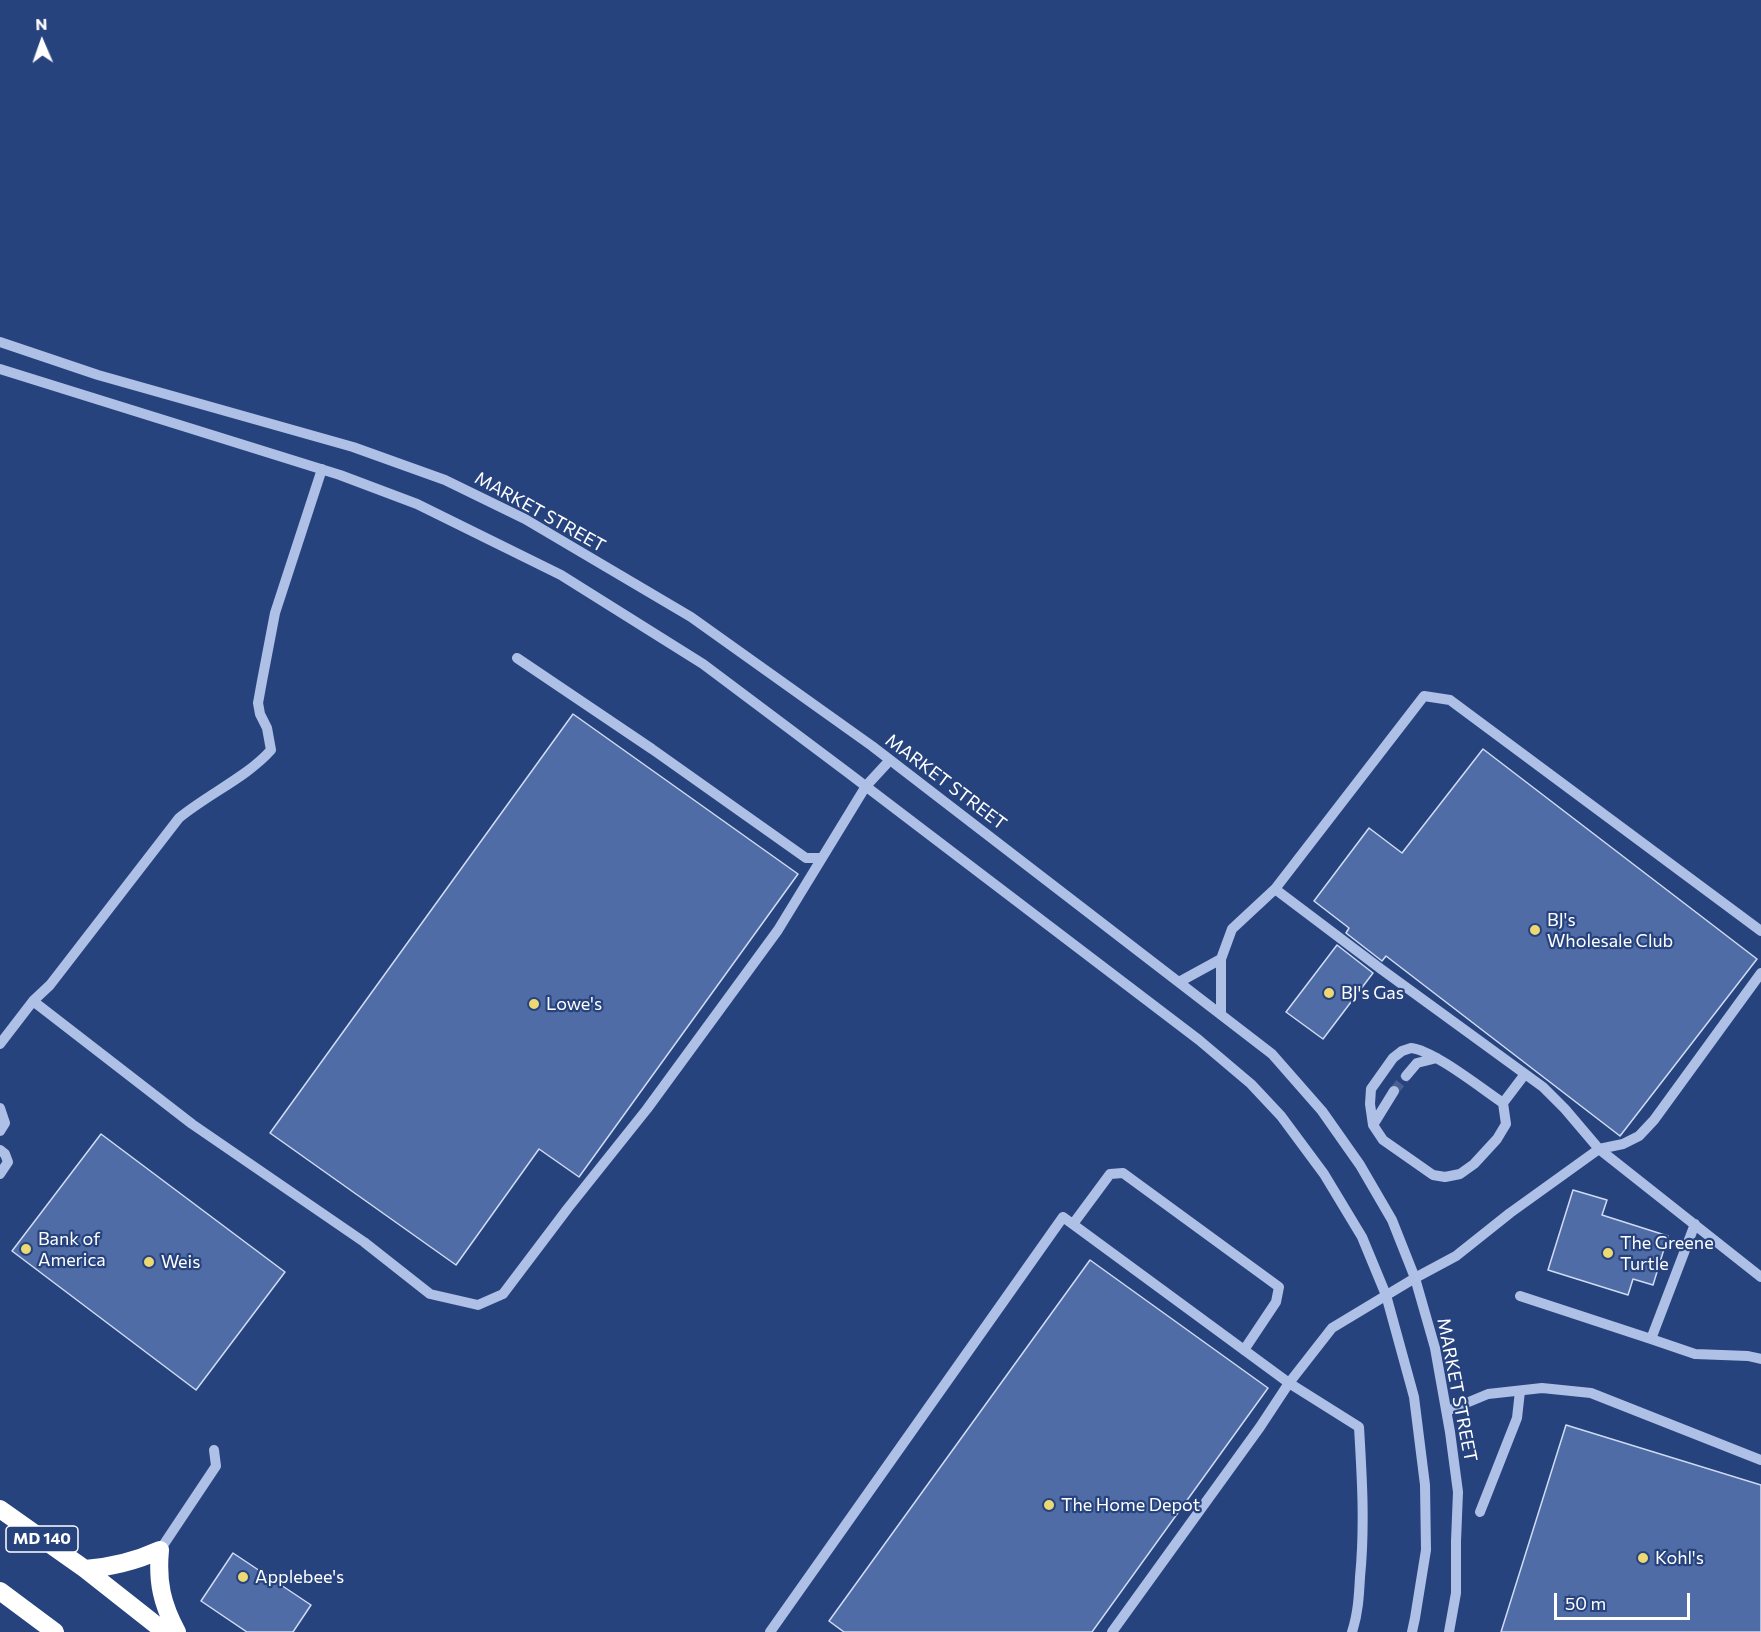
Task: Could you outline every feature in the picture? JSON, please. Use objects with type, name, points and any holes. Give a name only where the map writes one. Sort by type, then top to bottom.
[{"type":"highway","name":"MD 140","points":[[0,1509],[85,1569],[165,1632]]},
{"type":"highway","points":[[85,1569],[126,1563],[160,1550],[158,1572],[163,1601],[177,1632]]},
{"type":"highway","points":[[0,1591],[55,1632]]},
{"type":"street","name":"MARKET STREET","points":[[0,342],[98,375],[353,447],[445,480],[525,519],[691,617],[890,760],[1272,1054],[1322,1111],[1360,1165],[1392,1220],[1415,1278],[1435,1348],[1447,1411],[1458,1492],[1456,1593],[1449,1632]]},
{"type":"street","points":[[0,369],[321,469],[417,504],[561,575],[703,664],[1199,1040],[1251,1084],[1281,1116],[1324,1174],[1362,1238],[1386,1294],[1414,1397],[1425,1485],[1426,1550],[1412,1632]]},
{"type":"street","points":[[0,1044],[33,1001],[50,985],[179,818],[198,802],[259,764],[272,750],[258,703],[275,613],[321,469]]},
{"type":"street","points":[[517,658],[652,749],[806,858],[822,858]]},
{"type":"street","points":[[1221,1014],[1221,959],[1232,929],[1275,889],[1425,696],[1450,700],[1761,931]]},
{"type":"street","points":[[33,1001],[192,1124],[364,1242],[430,1294],[478,1305],[503,1294],[647,1109],[778,930],[866,786],[890,760]]},
{"type":"street","points":[[1275,889],[1543,1087],[1599,1149],[1761,1277]]},
{"type":"street","points":[[1179,982],[1221,959]]},
{"type":"street","points":[[1112,1632],[1260,1427],[1289,1383],[1332,1328],[1386,1294],[1456,1256],[1510,1213],[1599,1149],[1623,1144],[1639,1136],[1654,1120],[1761,973]]},
{"type":"street","points":[[1503,1103],[1437,1058],[1420,1049],[1411,1048],[1393,1058],[1371,1089],[1370,1104],[1373,1125],[1383,1140],[1433,1175],[1445,1177],[1460,1174],[1474,1164],[1497,1139],[1506,1124],[1503,1103],[1525,1074]]},
{"type":"street","points":[[1406,1076],[1417,1063],[1437,1058]]},
{"type":"street","points":[[1373,1125],[1394,1091]]},
{"type":"street","points":[[0,1108],[5,1123],[0,1131]]},
{"type":"street","points":[[0,1150],[5,1154],[8,1162],[0,1174]]},
{"type":"street","points":[[1073,1224],[1110,1174],[1123,1173],[1279,1287],[1276,1302],[1244,1350]]},
{"type":"street","points":[[770,1632],[1063,1218],[1289,1383],[1359,1427],[1363,1503],[1362,1560],[1357,1616],[1352,1632]]},
{"type":"street","points":[[1651,1339],[1695,1224]]},
{"type":"street","points":[[1520,1296],[1695,1354],[1748,1356],[1761,1359]]},
{"type":"street","points":[[1447,1411],[1488,1394],[1542,1388],[1591,1393],[1761,1460]]},
{"type":"street","points":[[1480,1512],[1517,1418],[1520,1391]]},
{"type":"street","points":[[160,1550],[216,1466],[214,1450]]},
{"type":"building","name":"Lowe's","points":[[573,714],[798,874],[579,1177],[539,1149],[456,1265],[270,1133]]},
{"type":"building","name":"BJ's Wholesale Club","points":[[1483,749],[1757,959],[1620,1136],[1386,956],[1382,961],[1346,933],[1349,928],[1314,901],[1369,828],[1402,853]]},
{"type":"building","name":"BJ's Gas","points":[[1337,945],[1373,973],[1323,1039],[1286,1012]]},
{"type":"building","name":"Weis","points":[[101,1134],[285,1272],[196,1390],[12,1251]]},
{"type":"building","name":"The Greene Turtle","points":[[1573,1190],[1607,1200],[1602,1215],[1668,1236],[1653,1285],[1633,1279],[1628,1295],[1548,1270]]},
{"type":"building","name":"The Home Depot","points":[[1090,1260],[1268,1388],[1092,1632],[844,1632],[829,1621]]},
{"type":"building","name":"Kohl's","points":[[1566,1425],[1761,1485],[1761,1632],[1501,1632]]},
{"type":"building","name":"Applebee's","points":[[233,1553],[311,1605],[293,1632],[247,1632],[201,1601]]},
{"type":"tunnel","points":[[1394,1091],[1406,1076]]},
{"type":"place","name":"BJ's Wholesale Club","points":[[1535,930]]},
{"type":"place","name":"BJ's Gas","points":[[1329,993]]},
{"type":"place","name":"Lowe's","points":[[534,1004]]},
{"type":"place","name":"Bank of America","points":[[26,1249]]},
{"type":"place","name":"The Greene Turtle","points":[[1608,1253]]},
{"type":"place","name":"Weis","points":[[149,1262]]},
{"type":"place","name":"The Home Depot","points":[[1049,1505]]},
{"type":"place","name":"Kohl's","points":[[1643,1558]]},
{"type":"place","name":"Applebee's","points":[[243,1577]]}]
